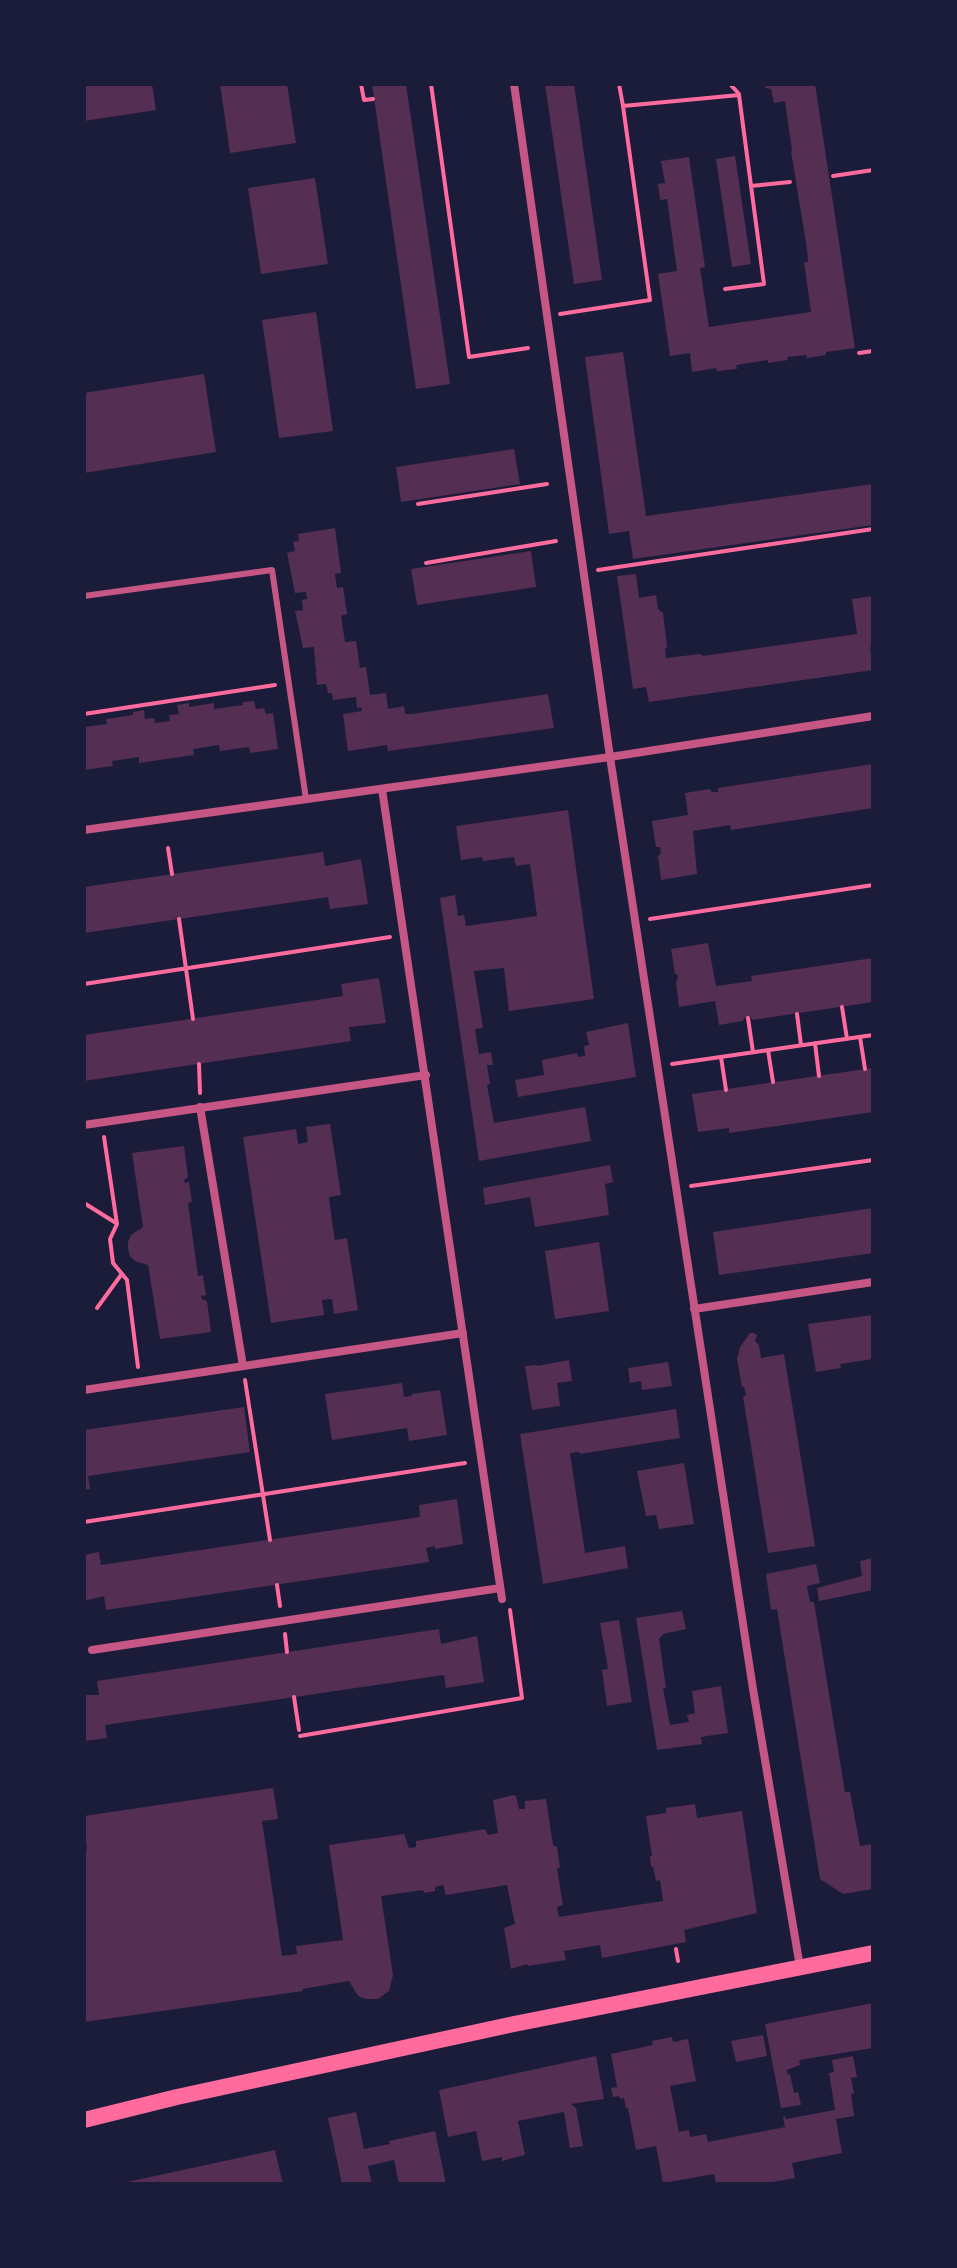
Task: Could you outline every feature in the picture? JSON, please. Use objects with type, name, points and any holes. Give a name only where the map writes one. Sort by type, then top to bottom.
[{"type":"main road","points":[[86,2121],[177,2097],[341,2061],[873,1953]]},
{"type":"street","points":[[514,84],[610,757],[765,1765],[800,1967]]},
{"type":"street","points":[[84,830],[610,757],[873,716]]},
{"type":"street","points":[[382,789],[502,1599]]},
{"type":"street","points":[[84,1125],[426,1075]]},
{"type":"street","points":[[200,1107],[243,1366]]},
{"type":"street","points":[[694,1309],[873,1282]]},
{"type":"street","points":[[84,1390],[463,1333]]},
{"type":"street","points":[[92,1650],[500,1588]]},
{"type":"lane","points":[[84,596],[272,570],[306,799]]},
{"type":"path","points":[[361,84],[364,100],[373,99]]},
{"type":"path","points":[[431,84],[469,357],[528,348]]},
{"type":"path","points":[[546,316],[650,300],[619,84]]},
{"type":"path","points":[[725,289],[764,284],[739,95],[730,84]]},
{"type":"path","points":[[623,106],[739,95]]},
{"type":"path","points":[[833,176],[873,170]]},
{"type":"path","points":[[751,186],[790,182]]},
{"type":"path","points":[[859,353],[873,351]]},
{"type":"path","points":[[418,504],[547,484]]},
{"type":"path","points":[[584,572],[873,529]]},
{"type":"path","points":[[426,563],[556,541]]},
{"type":"path","points":[[84,714],[289,684]]},
{"type":"path","points":[[168,848],[172,874]]},
{"type":"path","points":[[636,921],[873,885]]},
{"type":"path","points":[[179,919],[193,1019]]},
{"type":"path","points":[[84,984],[405,935]]},
{"type":"path","points":[[842,1007],[847,1039]]},
{"type":"path","points":[[797,1014],[801,1045]]},
{"type":"path","points":[[748,1018],[753,1052]]},
{"type":"path","points":[[658,1066],[873,1035]]},
{"type":"path","points":[[860,1037],[865,1069]]},
{"type":"path","points":[[815,1043],[819,1076]]},
{"type":"path","points":[[768,1050],[773,1082]]},
{"type":"path","points":[[721,1057],[726,1090]]},
{"type":"path","points":[[199,1064],[200,1107]]},
{"type":"path","points":[[101,1123],[117,1224],[110,1239],[113,1263],[127,1280],[140,1381]]},
{"type":"path","points":[[677,1188],[873,1160]]},
{"type":"path","points":[[84,1203],[117,1224]]},
{"type":"path","points":[[97,1308],[122,1274]]},
{"type":"path","points":[[243,1366],[270,1540]]},
{"type":"path","points":[[84,1522],[482,1461]]},
{"type":"path","points":[[277,1585],[282,1620]]},
{"type":"path","points":[[294,1697],[300,1733],[522,1698],[511,1610],[502,1599]]},
{"type":"path","points":[[676,1949],[678,1961]]},
{"type":"building","points":[[84,84],[152,84],[156,110],[84,121]]},
{"type":"building","points":[[220,84],[287,84],[296,143],[230,153]]},
{"type":"building","points":[[372,84],[406,84],[450,384],[416,389]]},
{"type":"building","points":[[545,84],[574,84],[602,280],[574,284]]},
{"type":"building","points":[[763,84],[815,84],[855,348],[807,358],[806,355],[768,363],[768,360],[736,365],[737,369],[692,372],[690,353],[670,356],[658,274],[677,271],[667,199],[660,200],[658,184],[665,183],[661,161],[689,157],[705,267],[700,268],[709,327],[811,312],[804,262],[808,262],[807,249],[785,101],[774,103],[771,89]]},
{"type":"building","points":[[735,156],[751,264],[732,267],[716,159]]},
{"type":"building","points":[[315,178],[328,264],[261,274],[248,188]]},
{"type":"building","points":[[316,312],[333,431],[279,438],[262,320]]},
{"type":"building","points":[[623,352],[646,516],[873,484],[873,525],[633,559],[629,531],[609,534],[585,357]]},
{"type":"building","points":[[204,374],[216,452],[84,473],[84,393]]},
{"type":"building","points":[[514,449],[520,484],[401,502],[396,467]]},
{"type":"building","points":[[335,528],[341,573],[335,574],[337,588],[343,587],[347,614],[341,616],[345,642],[356,641],[360,668],[366,667],[370,695],[386,693],[388,709],[404,706],[405,714],[412,714],[548,694],[554,728],[388,751],[387,745],[348,751],[343,714],[362,711],[361,707],[357,708],[356,697],[333,700],[326,684],[317,685],[314,647],[303,648],[295,611],[303,610],[302,600],[307,599],[306,592],[295,593],[287,553],[295,551],[293,542],[299,541],[298,534]]},
{"type":"building","points":[[531,551],[536,587],[417,605],[411,569]]},
{"type":"building","points":[[636,574],[639,598],[656,595],[658,609],[663,613],[666,658],[703,656],[857,634],[852,599],[873,596],[873,647],[870,647],[873,670],[649,702],[646,687],[633,689],[617,576]]},
{"type":"building","points":[[254,701],[256,709],[264,708],[266,714],[273,713],[278,749],[250,753],[249,747],[220,751],[219,745],[193,749],[194,755],[139,763],[139,757],[112,761],[113,766],[84,770],[84,727],[107,724],[106,719],[144,710],[145,719],[154,718],[155,723],[170,721],[169,715],[179,714],[177,705],[189,703],[189,707],[214,703],[214,709]]},
{"type":"building","points":[[873,764],[873,808],[731,830],[730,825],[693,831],[697,874],[661,880],[658,856],[661,853],[660,847],[656,847],[652,821],[688,815],[685,793],[710,789],[718,792],[718,788]]},
{"type":"building","points":[[568,810],[594,999],[509,1011],[504,968],[474,971],[483,1028],[475,1029],[479,1054],[491,1052],[493,1065],[487,1065],[490,1084],[487,1085],[494,1123],[585,1107],[591,1141],[479,1161],[440,898],[455,895],[458,916],[464,915],[466,926],[537,916],[530,864],[516,866],[514,857],[461,860],[456,826]]},
{"type":"building","points":[[323,852],[325,866],[361,859],[368,904],[330,909],[328,897],[84,933],[84,887]]},
{"type":"building","points":[[708,943],[716,986],[752,981],[751,976],[873,958],[873,1002],[752,1020],[751,1017],[744,1018],[743,1021],[719,1025],[715,1001],[679,1007],[678,978],[671,949]]},
{"type":"building","points":[[379,978],[386,1023],[349,1027],[351,1041],[84,1081],[84,1035],[343,996],[341,984]]},
{"type":"building","points":[[628,1023],[636,1077],[518,1097],[515,1080],[544,1075],[542,1060],[577,1053],[578,1057],[585,1056],[584,1046],[589,1045],[586,1032]]},
{"type":"building","points":[[873,1068],[873,1112],[729,1133],[729,1128],[698,1132],[692,1094]]},
{"type":"building","points":[[330,1124],[341,1195],[329,1197],[332,1221],[335,1240],[347,1238],[358,1310],[334,1314],[332,1299],[322,1300],[324,1315],[271,1323],[243,1137],[296,1129],[298,1144],[308,1142],[306,1127]]},
{"type":"building","points":[[184,1146],[188,1177],[184,1180],[185,1183],[189,1182],[192,1202],[188,1203],[198,1276],[203,1275],[206,1295],[201,1296],[207,1301],[211,1332],[160,1339],[148,1265],[135,1261],[128,1249],[131,1235],[143,1227],[132,1153]]},
{"type":"building","points":[[610,1165],[613,1182],[605,1184],[609,1215],[535,1227],[530,1197],[485,1205],[483,1188]]},
{"type":"building","points":[[873,1208],[873,1253],[719,1275],[713,1232]]},
{"type":"building","points":[[599,1242],[609,1311],[555,1319],[545,1251]]},
{"type":"building","points":[[873,1315],[873,1359],[840,1364],[841,1368],[816,1372],[808,1324]]},
{"type":"building","points":[[750,1333],[757,1335],[755,1341],[759,1345],[761,1358],[784,1354],[815,1546],[768,1553],[743,1396],[746,1395],[737,1359],[740,1347]]},
{"type":"building","points":[[569,1360],[572,1381],[557,1383],[560,1406],[532,1410],[525,1366]]},
{"type":"building","points":[[668,1362],[672,1386],[642,1390],[641,1381],[630,1383],[628,1368]]},
{"type":"building","points":[[402,1383],[404,1397],[440,1390],[447,1435],[409,1441],[407,1428],[332,1440],[325,1394]]},
{"type":"building","points":[[244,1407],[250,1452],[88,1476],[90,1489],[84,1490],[84,1430]]},
{"type":"building","points":[[676,1409],[680,1438],[570,1453],[585,1553],[625,1546],[628,1568],[543,1584],[520,1434]]},
{"type":"building","points":[[684,1463],[694,1524],[659,1529],[656,1515],[646,1516],[637,1471]]},
{"type":"building","points":[[457,1499],[463,1544],[426,1548],[429,1562],[106,1610],[104,1596],[84,1601],[84,1555],[99,1552],[101,1565],[420,1517],[419,1505]]},
{"type":"building","points":[[873,1558],[873,1590],[819,1601],[817,1588],[862,1576],[860,1561]]},
{"type":"building","points":[[816,1564],[820,1583],[807,1586],[810,1602],[814,1602],[845,1792],[850,1792],[860,1846],[873,1844],[873,1889],[843,1894],[820,1879],[777,1609],[771,1610],[766,1574]]},
{"type":"building","points":[[682,1611],[686,1629],[663,1634],[659,1639],[670,1725],[689,1722],[687,1715],[695,1713],[692,1691],[721,1686],[728,1733],[701,1737],[702,1744],[657,1750],[636,1618]]},
{"type":"building","points":[[619,1620],[632,1702],[607,1706],[602,1670],[608,1669],[600,1623]]},
{"type":"building","points":[[439,1629],[441,1644],[477,1636],[484,1682],[446,1688],[444,1675],[105,1725],[107,1738],[84,1741],[84,1695],[99,1695],[97,1681]]},
{"type":"building","points":[[273,1788],[278,1819],[262,1821],[282,1956],[297,1954],[296,1946],[343,1940],[329,1845],[404,1834],[409,1848],[416,1847],[416,1841],[485,1829],[488,1835],[498,1833],[493,1800],[514,1795],[519,1809],[525,1809],[525,1801],[546,1799],[553,1845],[557,1847],[560,1867],[557,1869],[563,1905],[557,1907],[559,1917],[663,1901],[660,1880],[656,1881],[651,1867],[646,1816],[666,1813],[666,1808],[695,1804],[697,1818],[742,1811],[757,1913],[684,1930],[686,1942],[602,1958],[600,1945],[564,1951],[566,1960],[511,1969],[504,1928],[515,1924],[507,1885],[446,1895],[443,1885],[435,1887],[435,1891],[424,1893],[423,1890],[381,1896],[393,1975],[389,1991],[378,1999],[358,1996],[349,1981],[303,1991],[84,2022],[84,1852],[87,1851],[84,1816]]},
{"type":"building","points":[[873,2003],[873,2048],[799,2060],[800,2065],[787,2070],[801,2105],[781,2108],[765,2024]]},
{"type":"building","points":[[763,2035],[767,2056],[736,2062],[731,2041]]},
{"type":"building","points":[[672,2037],[673,2042],[688,2039],[696,2081],[670,2086],[679,2132],[689,2130],[690,2137],[706,2134],[708,2142],[785,2127],[785,2116],[786,2119],[835,2110],[829,2073],[834,2072],[832,2060],[853,2056],[857,2077],[851,2078],[854,2116],[836,2119],[842,2153],[792,2163],[795,2178],[761,2184],[716,2184],[714,2174],[663,2183],[656,2146],[636,2150],[624,2098],[613,2097],[611,2088],[617,2087],[611,2054],[653,2045],[652,2041]]},
{"type":"building","points":[[596,2056],[604,2099],[571,2104],[576,2108],[583,2146],[570,2148],[564,2112],[518,2121],[525,2155],[502,2161],[502,2157],[482,2161],[476,2131],[448,2137],[439,2090]]},
{"type":"building","points":[[356,2112],[364,2149],[435,2131],[446,2184],[399,2184],[394,2160],[368,2166],[372,2184],[342,2184],[328,2118]]},
{"type":"building","points":[[275,2150],[283,2184],[118,2184]]}]
